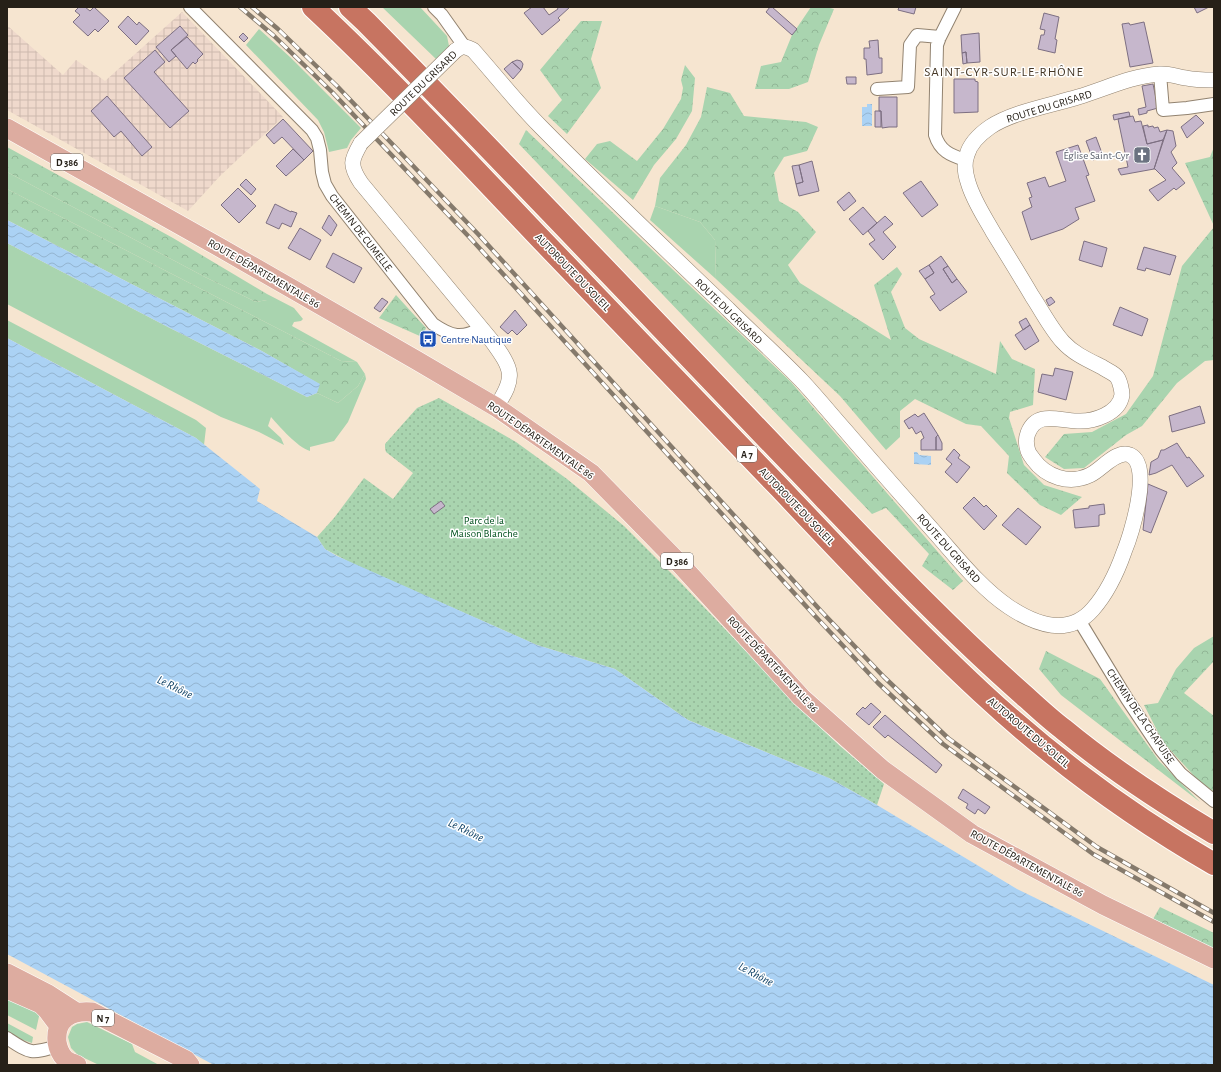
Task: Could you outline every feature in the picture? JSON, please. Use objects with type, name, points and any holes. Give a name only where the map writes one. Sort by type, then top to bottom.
[{"type":"highway","name":"AUTOROUTE DU SOLEIL","points":[[313,7],[428,120],[825,536],[940,654],[985,696],[1046,748],[1114,799],[1175,841],[1214,864]]},
{"type":"highway","name":"A 7","points":[[350,7],[534,194],[842,517],[957,634],[1001,676],[1063,729],[1119,771],[1214,833]]},
{"type":"main road","name":"ROUTE DÉPARTEMENTALE 86","points":[[7,128],[421,362],[496,407],[591,473],[681,565],[801,697],[883,770],[972,834],[1103,905],[1214,959]]},
{"type":"main road","name":"N 7","points":[[7,973],[48,994],[76,1012]]},
{"type":"main road","points":[[7,988],[41,1004],[47,1010],[59,1026],[58,1031],[66,1059]]},
{"type":"main road","name":"N 7","points":[[59,1026],[69,1015],[76,1012],[92,1012],[186,1060],[190,1065]]},
{"type":"street","name":"CHEMIN DE CUMELLE","points":[[190,7],[312,130],[317,138],[320,150],[322,172],[325,184],[332,196],[433,324],[447,333],[464,336],[482,328]]},
{"type":"street","points":[[434,7],[442,15],[460,48]]},
{"type":"street","points":[[955,7],[937,45],[935,135],[938,144],[944,151],[965,160]]},
{"type":"street","points":[[877,89],[908,87],[910,45],[917,36],[940,37]]},
{"type":"street","name":"ROUTE DU GRISARD","points":[[496,407],[509,383],[509,371],[502,356],[482,328],[361,183],[352,164],[354,155],[361,143],[460,48],[473,50],[536,123],[801,380],[990,593],[1024,616],[1043,624],[1056,626],[1070,625],[1080,620],[1090,612],[1106,590],[1124,552],[1135,516],[1140,486],[1139,468],[1133,456],[1124,454],[1114,458],[1093,474],[1079,479],[1064,479],[1049,475],[1037,464],[1028,451],[1026,440],[1029,430],[1035,423],[1048,418],[1079,422],[1092,420],[1108,414],[1116,408],[1121,400],[1122,393],[1117,377],[1110,371],[1074,352],[1064,343],[1055,331],[1017,271],[975,199],[968,182],[965,160],[970,147],[977,137],[991,126],[1004,119],[1141,77],[1168,74],[1190,79],[1214,80]]},
{"type":"street","points":[[1160,74],[1163,110],[1214,104]]},
{"type":"street","name":"CHEMIN DE LA CHAPUISE","points":[[1080,620],[1127,699],[1161,750],[1182,774],[1214,801]]},
{"type":"street","points":[[7,1038],[27,1051],[38,1051],[66,1059]]},
{"type":"shaded area","points":[[182,12],[283,117],[220,176],[188,211],[7,110],[7,28],[9,27],[63,75],[76,60],[105,81]]},
{"type":"green space","points":[[382,7],[420,7],[447,36],[449,46],[436,59]]},
{"type":"green space","points":[[811,7],[826,7],[834,9],[819,45],[808,82],[789,89],[755,89],[761,66],[781,62],[792,35]]},
{"type":"green space","points":[[581,21],[602,21],[591,59],[601,88],[567,134],[548,116],[562,100],[540,70]]},
{"type":"green space","points":[[259,29],[290,57],[361,128],[351,140],[347,148],[329,152],[324,132],[318,120],[246,45]]},
{"type":"green space","points":[[685,65],[695,78],[692,111],[676,139],[654,165],[633,200],[585,159],[597,144],[610,141],[637,161],[663,129],[681,99],[683,88],[681,80]]},
{"type":"green space","points":[[707,87],[730,93],[744,116],[806,122],[818,127],[807,151],[784,157],[774,173],[779,201],[798,212],[816,232],[788,265],[800,283],[891,340],[874,285],[897,267],[902,274],[891,292],[905,328],[919,339],[996,374],[1000,341],[1012,359],[1035,369],[1033,405],[1010,412],[1009,418],[1024,465],[1044,485],[1082,497],[1061,515],[1040,505],[1007,473],[1009,456],[981,426],[966,424],[915,399],[900,411],[900,437],[886,450],[840,396],[716,279],[715,240],[700,222],[655,206],[660,178],[686,145],[701,117]]},
{"type":"green space","points":[[526,130],[791,382],[963,581],[953,590],[922,566],[929,554],[886,508],[872,514],[519,144]]},
{"type":"green space","points":[[7,147],[173,238],[267,294],[267,300],[256,302],[205,277],[7,172]]},
{"type":"green space","points":[[1214,147],[1214,226],[1185,163],[1210,157]]},
{"type":"green space","points":[[7,172],[205,277],[256,302],[267,300],[267,294],[294,308],[303,319],[301,321],[294,322],[292,326],[357,362],[341,361],[7,189]]},
{"type":"green space","points":[[7,189],[341,361],[357,362],[365,374],[358,386],[338,403],[317,393],[319,384],[260,350],[7,220]]},
{"type":"green space","points":[[655,206],[700,222],[715,240],[716,279],[650,220]]},
{"type":"green space","points":[[1214,227],[1214,360],[1205,361],[1177,383],[1142,426],[1126,435],[1084,468],[1064,469],[1045,457],[1064,434],[1092,432],[1126,414],[1153,376],[1182,266]]},
{"type":"green space","points":[[7,243],[168,327],[307,397],[317,393],[338,403],[358,386],[365,374],[366,379],[348,422],[334,441],[310,447],[310,451],[294,441],[271,417],[268,426],[281,438],[284,445],[259,432],[221,417],[7,304]]},
{"type":"green space","points":[[396,295],[426,328],[422,337],[379,318]]},
{"type":"green space","points":[[7,320],[196,420],[206,428],[204,445],[196,438],[7,338]]},
{"type":"green space","name":"Parc de la Maison Blanche","points":[[439,398],[516,442],[567,479],[624,526],[682,584],[808,716],[884,784],[877,805],[829,778],[688,720],[615,669],[537,645],[351,563],[325,549],[317,537],[334,518],[364,478],[393,499],[413,473],[386,452],[385,444],[417,408]]},
{"type":"green space","points":[[1214,636],[1214,661],[1184,693],[1214,716],[1214,792],[1197,779],[1163,742],[1144,705],[1158,703],[1176,669],[1194,648]]},
{"type":"green space","points":[[1046,651],[1100,679],[1159,761],[1200,802],[1061,695],[1039,669]]},
{"type":"green space","points":[[1160,907],[1214,933],[1214,949],[1153,919]]},
{"type":"green space","points":[[7,998],[40,1012],[36,1030],[7,1015]]},
{"type":"green space","points":[[87,1022],[132,1044],[135,1052],[159,1065],[99,1065],[78,1055],[71,1048],[68,1037],[72,1027],[77,1024]]},
{"type":"green space","points":[[7,1023],[33,1037],[32,1043],[17,1038],[7,1031]]},
{"type":"water","points":[[867,104],[872,104],[872,126],[862,126],[862,107],[867,107]]},
{"type":"water","points":[[7,220],[260,350],[320,384],[317,393],[307,397],[168,327],[7,243]]},
{"type":"water","name":"Le Rhône","points":[[7,338],[196,438],[260,489],[257,501],[317,537],[325,549],[337,556],[537,645],[615,669],[688,720],[829,778],[1017,889],[1214,985],[1214,1065],[214,1065],[7,954]]},
{"type":"water","points":[[914,452],[917,452],[919,455],[931,456],[931,465],[914,464]]},
{"type":"building","points":[[79,7],[85,7],[90,11],[94,7],[109,21],[98,32],[95,29],[88,36],[73,22],[80,15],[75,11]]},
{"type":"building","points":[[532,7],[543,7],[549,15],[558,9],[557,7],[570,7],[558,18],[560,20],[542,35],[524,13]]},
{"type":"building","points":[[770,7],[772,7],[797,29],[792,35],[766,12]]},
{"type":"building","points":[[899,7],[916,7],[914,14],[898,10]]},
{"type":"building","points":[[1194,7],[1209,7],[1197,13]]},
{"type":"building","points":[[1044,13],[1059,17],[1055,39],[1057,40],[1055,53],[1038,49],[1041,35],[1044,35],[1045,30],[1040,29]]},
{"type":"building","points":[[128,16],[137,25],[139,22],[149,31],[136,45],[118,27]]},
{"type":"building","points":[[1144,22],[1153,63],[1130,67],[1122,24],[1129,23],[1130,25]]},
{"type":"building","points":[[180,26],[188,35],[171,50],[176,56],[169,62],[156,47]]},
{"type":"building","points":[[243,33],[248,38],[244,42],[239,37]]},
{"type":"building","points":[[979,33],[980,62],[967,63],[966,52],[962,53],[961,35]]},
{"type":"building","points":[[187,37],[203,54],[195,64],[193,62],[187,69],[171,50]]},
{"type":"building","points":[[878,40],[879,58],[882,58],[882,73],[867,75],[866,59],[864,59],[864,48],[870,48],[869,41]]},
{"type":"building","points":[[155,50],[165,62],[154,72],[189,111],[170,128],[124,78]]},
{"type":"building","points":[[966,52],[967,63],[963,64],[962,53]]},
{"type":"building","points":[[517,60],[521,61],[523,64],[521,70],[512,62]]},
{"type":"building","points":[[512,62],[521,70],[513,79],[504,69]]},
{"type":"building","points":[[846,77],[856,77],[856,84],[847,84]]},
{"type":"building","points":[[954,79],[975,79],[975,81],[978,82],[978,112],[954,113]]},
{"type":"building","points":[[1153,84],[1158,108],[1139,115],[1138,109],[1146,107],[1142,86]]},
{"type":"building","points":[[107,96],[152,147],[142,156],[121,131],[114,137],[91,111]]},
{"type":"building","points":[[879,97],[897,97],[897,127],[882,128],[881,111],[879,111]]},
{"type":"building","points":[[875,111],[881,111],[881,127],[875,127]]},
{"type":"building","points":[[1129,112],[1130,116],[1114,120],[1113,115]]},
{"type":"building","points":[[1196,115],[1204,123],[1187,138],[1181,127]]},
{"type":"building","name":"Église Saint-Cyr","points":[[1133,116],[1135,122],[1141,121],[1147,144],[1163,140],[1154,169],[1121,175],[1118,169],[1128,167],[1118,119]]},
{"type":"building","points":[[283,119],[313,151],[304,160],[282,137],[274,144],[266,135]]},
{"type":"building","points":[[1148,125],[1148,127],[1158,127],[1160,132],[1167,130],[1163,140],[1147,144],[1143,126]]},
{"type":"building","points":[[1167,130],[1173,131],[1176,146],[1171,152],[1177,163],[1172,168],[1185,183],[1176,190],[1174,188],[1158,201],[1149,190],[1166,180],[1154,169]]},
{"type":"building","points":[[1096,137],[1103,156],[1093,160],[1086,141]]},
{"type":"building","points":[[1078,145],[1089,175],[1086,176],[1095,201],[1075,208],[1079,219],[1063,229],[1031,240],[1022,212],[1032,207],[1029,198],[1032,197],[1027,183],[1045,177],[1049,187],[1066,181],[1056,152]]},
{"type":"building","points":[[293,149],[304,160],[286,176],[276,166]]},
{"type":"building","points":[[812,161],[819,191],[799,196],[796,184],[803,182],[799,165]]},
{"type":"building","points":[[799,165],[803,182],[796,184],[792,166]]},
{"type":"building","points":[[246,179],[256,189],[251,195],[240,185]]},
{"type":"building","points":[[921,181],[938,205],[922,217],[903,193]]},
{"type":"building","points":[[238,188],[256,206],[239,223],[221,205]]},
{"type":"building","points":[[849,192],[856,201],[844,211],[837,202]]},
{"type":"building","points":[[275,204],[291,212],[297,213],[291,227],[282,223],[279,229],[266,223]]},
{"type":"building","points":[[863,207],[877,223],[863,235],[849,219]]},
{"type":"building","points":[[329,215],[337,225],[331,236],[322,228]]},
{"type":"building","points":[[885,216],[893,224],[883,232],[896,247],[883,260],[869,244],[875,240],[868,231]]},
{"type":"building","points":[[300,228],[321,240],[310,260],[288,248]]},
{"type":"building","points":[[1084,241],[1107,248],[1102,267],[1079,260]]},
{"type":"building","points":[[1144,247],[1176,256],[1170,275],[1146,268],[1145,271],[1137,269]]},
{"type":"building","points":[[333,253],[362,268],[354,283],[326,267]]},
{"type":"building","points":[[941,256],[948,266],[943,269],[952,283],[957,279],[967,292],[940,311],[930,297],[935,294],[925,279],[934,273],[929,265]]},
{"type":"building","points":[[929,265],[934,273],[925,279],[919,271]]},
{"type":"building","points":[[948,266],[957,279],[952,283],[943,269]]},
{"type":"building","points":[[1051,297],[1055,302],[1049,306],[1046,300]]},
{"type":"building","points":[[382,298],[388,302],[380,312],[374,308]]},
{"type":"building","points":[[1120,307],[1148,319],[1142,336],[1113,325]]},
{"type":"building","points":[[515,310],[527,325],[517,335],[512,330],[508,334],[500,327]]},
{"type":"building","points":[[1026,318],[1030,325],[1023,330],[1019,322]]},
{"type":"building","points":[[1030,325],[1039,341],[1025,350],[1015,335]]},
{"type":"building","points":[[1055,368],[1073,372],[1066,400],[1038,392],[1042,374],[1053,376]]},
{"type":"building","points":[[1200,406],[1205,423],[1172,432],[1169,416]]},
{"type":"building","points":[[924,413],[938,435],[936,437],[936,450],[921,450],[921,440],[924,438],[921,431],[916,434],[912,427],[909,429],[904,421],[915,414],[918,417]]},
{"type":"building","points":[[938,435],[942,443],[942,450],[936,450],[936,437]]},
{"type":"building","points":[[1177,443],[1187,458],[1189,457],[1204,476],[1187,487],[1172,465],[1149,475],[1151,462],[1158,458],[1161,450],[1164,450]]},
{"type":"building","points":[[954,449],[960,455],[958,458],[970,467],[957,483],[945,472],[952,464],[946,459]]},
{"type":"building","points":[[1148,484],[1167,492],[1151,533],[1143,530]]},
{"type":"building","points":[[974,497],[984,507],[986,505],[997,516],[984,530],[963,508]]},
{"type":"building","points":[[441,501],[445,506],[434,514],[430,509]]},
{"type":"building","points":[[1104,504],[1105,514],[1099,515],[1099,526],[1075,528],[1073,510]]},
{"type":"building","points":[[1018,508],[1041,527],[1026,545],[1002,525]]},
{"type":"building","points":[[871,703],[881,712],[869,725],[856,714],[863,707],[865,709]]},
{"type":"building","points":[[885,715],[942,765],[936,773],[888,735],[885,738],[873,727]]},
{"type":"building","points":[[963,789],[990,807],[985,814],[978,809],[975,814],[966,808],[968,804],[958,798]]},
{"type":"railway","points":[[240,7],[273,35],[332,92],[472,240],[878,683],[943,744],[1093,854],[1214,922]]},
{"type":"railway","points":[[252,7],[278,29],[337,86],[478,234],[821,611],[884,677],[948,738],[1097,847],[1214,913]]},
{"type":"place","name":"Église Saint-Cyr","points":[[1142,155]]},
{"type":"place","name":"Centre Nautique","points":[[428,339]]},
{"type":"district","name":"SAINT-CYR-SUR-LE-RHÔNE","points":[[1004,71]]}]
